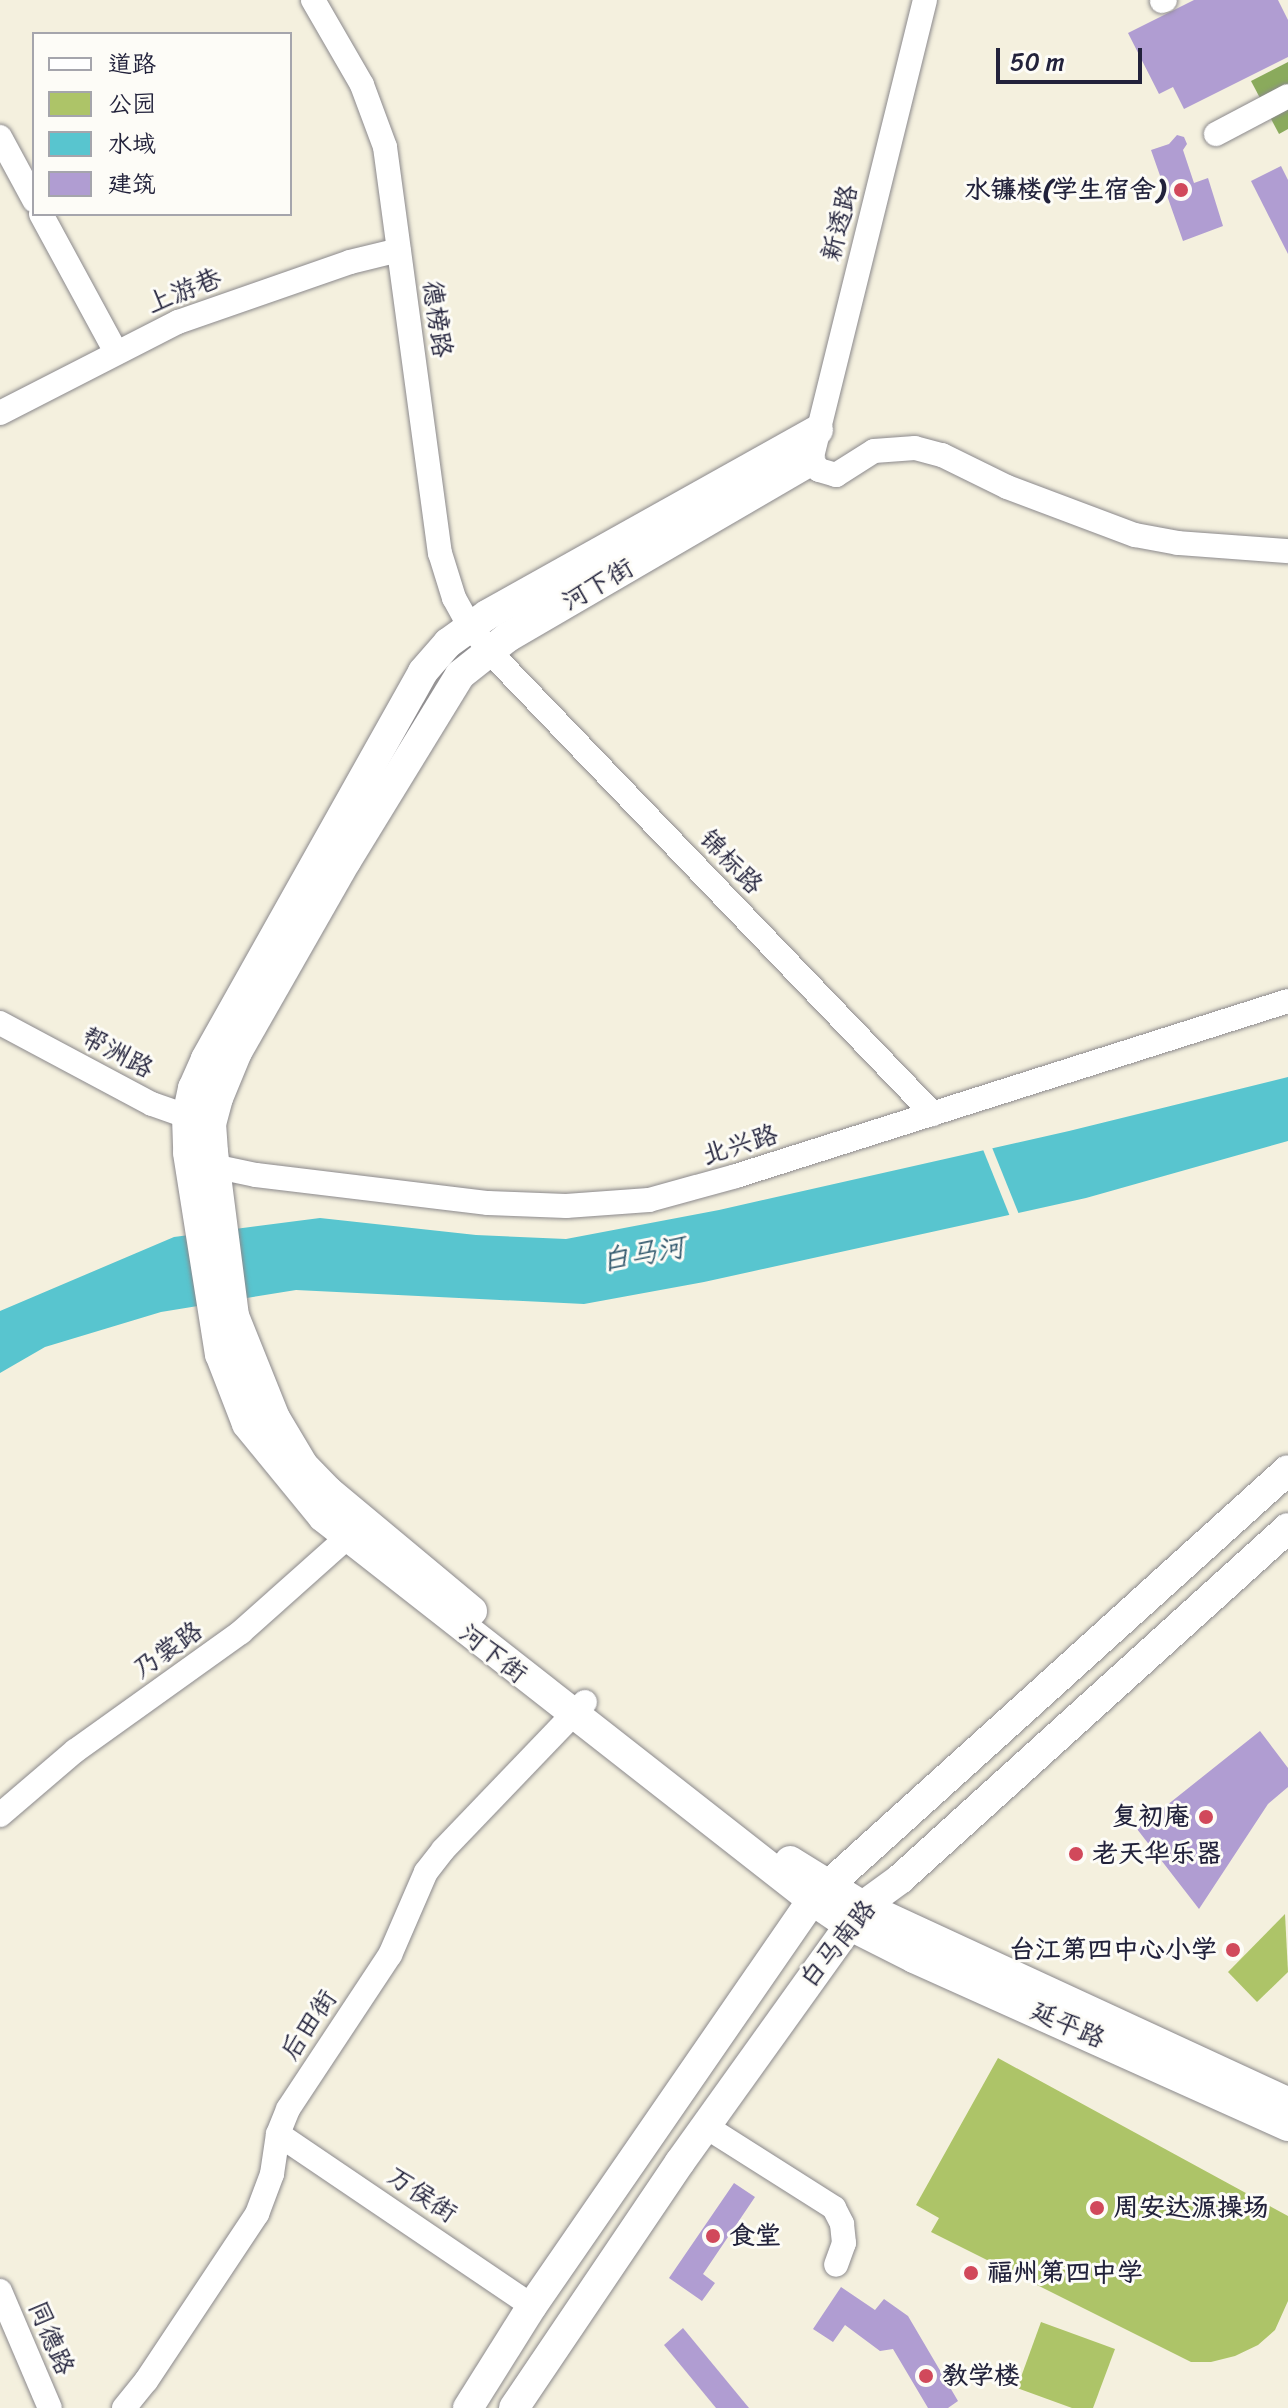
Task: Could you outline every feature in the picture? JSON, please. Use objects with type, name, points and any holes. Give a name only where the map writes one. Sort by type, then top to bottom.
[{"type":"main road","name":"河下街","points":[[818,430],[479,638],[346,861],[199,1120],[223,1319],[289,1444],[355,1531],[578,1708],[779,1853],[819,1892],[855,1915]]},
{"type":"main road","name":"河下街","points":[[479,638],[811,461]]},
{"type":"main road","points":[[468,2408],[532,2306],[819,1892],[1288,1470]]},
{"type":"main road","name":"白马南路","points":[[516,2407],[705,2126],[855,1915],[900,1879],[1288,1528]]},
{"type":"main road","name":"延平路","points":[[855,1915],[1288,2102]]},
{"type":"main road","name":"延平路","points":[[855,1915],[914,1958],[1288,2126]]},
{"type":"street","name":"德榜路","points":[[313,0],[353,69],[375,116],[385,147],[440,553],[454,598],[479,638]]},
{"type":"street","name":"新透路","points":[[811,461],[925,0]]},
{"type":"street","points":[[1216,134],[1288,96]]},
{"type":"street","points":[[0,137],[32,196]]},
{"type":"street","points":[[42,216],[116,352]]},
{"type":"street","name":"上游巷","points":[[0,413],[116,352],[214,308],[350,262],[399,250]]},
{"type":"street","points":[[811,461],[819,470],[836,475],[874,451],[915,448],[942,455],[1007,487],[1135,535],[1178,543],[1288,551]]},
{"type":"street","name":"锦标路","points":[[479,638],[933,1114]]},
{"type":"street","name":"北兴路","points":[[202,1164],[488,1203],[618,1204],[694,1189],[1288,1001]]},
{"type":"street","name":"帮洲路","points":[[0,1023],[152,1104],[199,1120]]},
{"type":"street","name":"乃裳路","points":[[0,1815],[75,1751],[241,1632],[355,1531]]},
{"type":"street","name":"后田街","points":[[124,2408],[146,2381],[257,2214],[272,2174],[278,2134],[306,2079],[390,1955],[426,1872],[443,1850],[578,1708]]},
{"type":"street","points":[[705,2126],[834,2208],[842,2224],[844,2243],[836,2265]]},
{"type":"street","name":"万侯街","points":[[278,2134],[532,2306]]},
{"type":"street","name":"同德路","points":[[0,2291],[50,2408]]},
{"type":"green space","points":[[1288,62],[1288,129],[1279,134],[1251,81]]},
{"type":"green space","points":[[1285,1914],[1288,1972],[1257,2002],[1228,1972]]},
{"type":"green space","name":"周安达源操场","points":[[998,2058],[1288,2216],[1288,2301],[1275,2330],[1258,2345],[1235,2356],[1211,2362],[1191,2362],[931,2232],[939,2218],[916,2205]]},
{"type":"green space","points":[[1041,2322],[1115,2349],[1093,2408],[1072,2408],[1017,2388]]},
{"type":"water","name":"白马河","points":[[1288,1077],[1288,1141],[1086,1198],[704,1282],[584,1304],[296,1290],[161,1312],[45,1347],[0,1373],[0,1311],[174,1237],[320,1218],[476,1235],[566,1239],[719,1210],[1069,1131]]},
{"type":"pier","points":[[991,1145],[1020,1217],[1011,1219],[982,1147]]},
{"type":"building","points":[[1194,0],[1278,0],[1288,20],[1288,57],[1184,109],[1173,87],[1159,94],[1128,33]]},
{"type":"building","name":"水镰楼(学生宿舍)","points":[[1177,135],[1184,137],[1187,144],[1183,150],[1194,183],[1208,178],[1223,226],[1183,241],[1151,150],[1169,144]]},
{"type":"building","points":[[1281,166],[1288,180],[1288,254],[1251,181]]},
{"type":"building","name":"复初庵","points":[[1260,1731],[1288,1768],[1288,1787],[1268,1804],[1199,1909],[1137,1829]]},
{"type":"building","name":"食堂","points":[[734,2183],[755,2197],[703,2274],[715,2283],[702,2301],[669,2278]]},
{"type":"building","name":"教学楼","points":[[841,2287],[875,2310],[884,2299],[908,2316],[958,2401],[948,2408],[928,2408],[893,2349],[880,2351],[845,2325],[833,2342],[813,2329]]},
{"type":"building","points":[[683,2328],[749,2408],[716,2408],[664,2345]]},
{"type":"place","name":"水镰楼(学生宿舍)","points":[[1181,190]]},
{"type":"place","name":"复初庵","points":[[1206,1817]]},
{"type":"place","name":"老天华乐器","points":[[1076,1854]]},
{"type":"place","name":"台江第四中心小学","points":[[1233,1950]]},
{"type":"place","name":"周安达源操场","points":[[1097,2208]]},
{"type":"place","name":"食堂","points":[[713,2236]]},
{"type":"place","name":"福州第四中学","points":[[971,2273]]},
{"type":"place","name":"教学楼","points":[[926,2376]]}]
